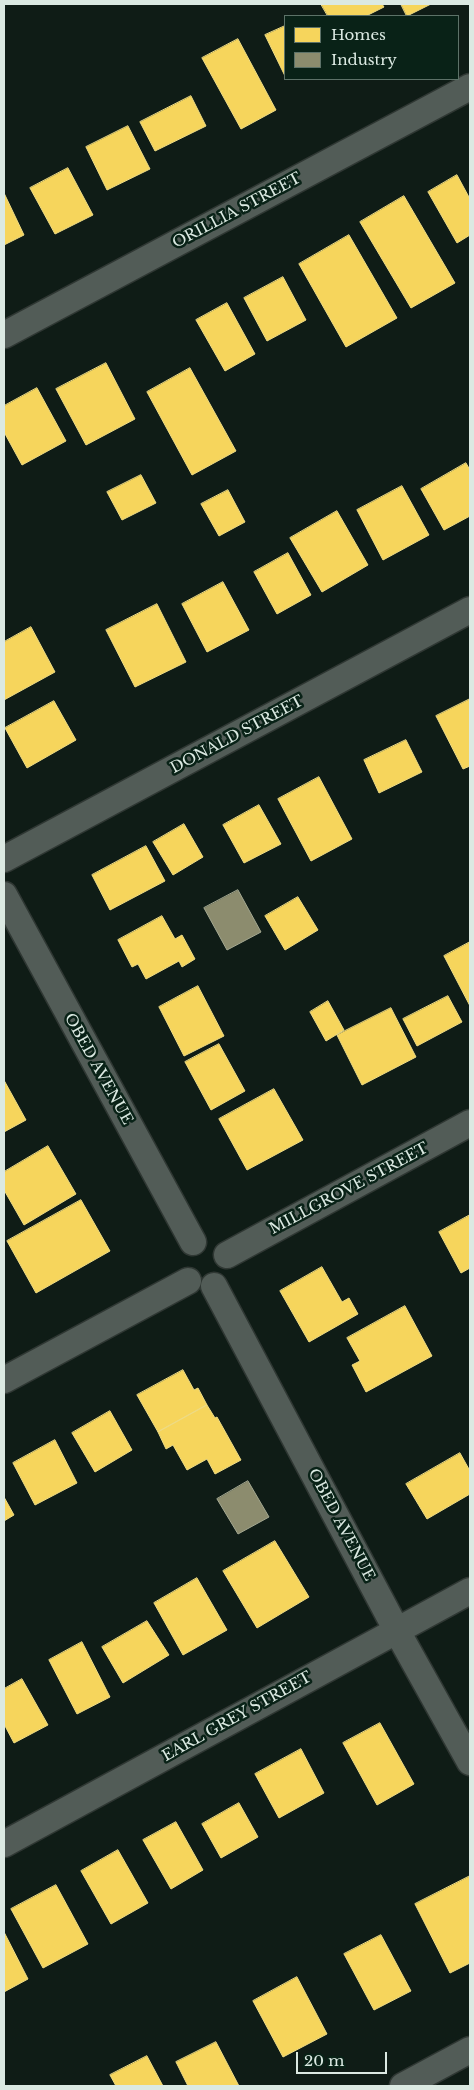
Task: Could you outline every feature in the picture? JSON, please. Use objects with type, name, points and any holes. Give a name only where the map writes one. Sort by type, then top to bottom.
[{"type":"street","name":"ORILLIA STREET","points":[[4,335],[470,87]]},
{"type":"street","name":"DONALD STREET","points":[[4,859],[470,610]]},
{"type":"street","name":"OBED AVENUE","points":[[4,895],[193,1242]]},
{"type":"street","name":"MILLGROVE STREET","points":[[227,1254],[470,1123]]},
{"type":"street","points":[[200,1240],[216,1242],[227,1254],[229,1262],[226,1276],[214,1286],[201,1287],[188,1282],[181,1268],[181,1261],[187,1247],[193,1242],[200,1240]]},
{"type":"street","points":[[4,1380],[188,1282]]},
{"type":"street","name":"OBED AVENUE","points":[[214,1286],[397,1631],[470,1762]]},
{"type":"street","name":"EARL GREY STREET","points":[[4,1844],[470,1591]]},
{"type":"street","points":[[403,2086],[470,2050]]},
{"type":"building: Homes","points":[[321,4],[382,4],[384,7],[368,15],[327,15]]},
{"type":"building: Homes","points":[[401,4],[431,4],[409,15],[406,15]]},
{"type":"building: Homes","points":[[284,26],[284,74],[265,35]]},
{"type":"building: Homes","points":[[238,39],[276,110],[241,129],[202,58]]},
{"type":"building: Homes","points":[[191,96],[206,126],[155,151],[140,122]]},
{"type":"building: Homes","points":[[128,126],[150,169],[107,190],[86,147]]},
{"type":"building: Homes","points":[[68,168],[93,215],[55,234],[30,188]]},
{"type":"building: Homes","points":[[457,175],[470,199],[470,235],[457,243],[428,192]]},
{"type":"building: Homes","points":[[4,193],[24,235],[4,245]]},
{"type":"building: Homes","points":[[404,196],[455,283],[411,308],[360,222]]},
{"type":"building: Homes","points":[[349,235],[397,318],[346,347],[299,264]]},
{"type":"building: Homes","points":[[283,277],[306,320],[267,341],[244,298]]},
{"type":"building: Homes","points":[[227,303],[255,354],[225,371],[196,320]]},
{"type":"building: Homes","points":[[106,363],[135,419],[86,445],[56,389]]},
{"type":"building: Homes","points":[[190,368],[236,451],[192,475],[147,392]]},
{"type":"building: Homes","points":[[37,388],[66,441],[22,465],[4,432],[4,406]]},
{"type":"building: Homes","points":[[466,463],[470,470],[470,516],[444,530],[421,489]]},
{"type":"building: Homes","points":[[141,475],[156,503],[122,520],[107,492]]},
{"type":"building: Homes","points":[[402,486],[429,535],[383,560],[357,510]]},
{"type":"building: Homes","points":[[228,490],[245,522],[219,536],[201,504]]},
{"type":"building: Homes","points":[[337,511],[368,565],[322,592],[290,538]]},
{"type":"building: Homes","points":[[288,553],[311,595],[277,614],[254,572]]},
{"type":"building: Homes","points":[[223,582],[249,630],[207,652],[182,604]]},
{"type":"building: Homes","points":[[157,604],[186,662],[135,687],[106,630]]},
{"type":"building: Homes","points":[[31,627],[55,672],[4,700],[4,642]]},
{"type":"building: Homes","points":[[470,699],[470,766],[463,769],[436,716]]},
{"type":"building: Homes","points":[[54,701],[76,740],[27,768],[5,728]]},
{"type":"building: Homes","points":[[406,740],[422,772],[379,793],[364,760]]},
{"type":"building: Homes","points":[[319,777],[352,839],[311,861],[278,799]]},
{"type":"building: Homes","points":[[259,805],[281,844],[244,863],[223,825]]},
{"type":"building: Homes","points":[[184,824],[203,857],[173,875],[153,842]]},
{"type":"building: Homes","points":[[146,846],[165,881],[110,910],[92,875]]},
{"type":"building: Homes","points":[[298,897],[318,930],[285,950],[265,916]]},
{"type":"building: Homes","points":[[162,916],[175,939],[182,935],[195,959],[182,967],[179,961],[146,979],[138,964],[132,967],[118,940]]},
{"type":"building: Homes","points":[[470,942],[470,1006],[444,956]]},
{"type":"building: Homes","points":[[198,986],[224,1036],[184,1056],[159,1007]]},
{"type":"building: Homes","points":[[448,996],[462,1022],[417,1046],[403,1019]]},
{"type":"building: Homes","points":[[328,1001],[344,1030],[326,1041],[310,1012]]},
{"type":"building: Homes","points":[[391,1008],[416,1057],[362,1085],[337,1035]]},
{"type":"building: Homes","points":[[219,1044],[245,1091],[211,1110],[185,1062]]},
{"type":"building: Homes","points":[[4,1083],[26,1120],[4,1132]]},
{"type":"building: Homes","points":[[274,1089],[303,1140],[247,1170],[219,1119]]},
{"type":"building: Homes","points":[[48,1146],[76,1194],[24,1225],[4,1190],[4,1172]]},
{"type":"building: Homes","points":[[81,1200],[110,1251],[36,1293],[7,1241]]},
{"type":"building: Homes","points":[[470,1215],[470,1268],[461,1273],[439,1232]]},
{"type":"building: Homes","points":[[322,1267],[342,1302],[349,1298],[358,1314],[309,1342],[280,1291]]},
{"type":"building: Homes","points":[[405,1306],[432,1356],[366,1392],[352,1365],[360,1361],[347,1338]]},
{"type":"building: Homes","points":[[183,1370],[194,1390],[198,1388],[207,1405],[158,1432],[137,1395]]},
{"type":"building: Homes","points":[[207,1405],[215,1418],[217,1417],[241,1460],[215,1474],[207,1459],[187,1470],[173,1445],[166,1449],[158,1432]]},
{"type":"building: Homes","points":[[110,1411],[132,1450],[95,1472],[72,1433]]},
{"type":"building: Homes","points":[[55,1440],[77,1483],[35,1505],[13,1463]]},
{"type":"building: Homes","points":[[460,1453],[470,1471],[470,1494],[427,1519],[406,1484]]},
{"type":"building: Homes","points":[[4,1497],[14,1515],[4,1521]]},
{"type":"building: Homes","points":[[275,1541],[309,1597],[257,1628],[223,1571]]},
{"type":"building: Homes","points":[[197,1578],[227,1630],[183,1655],[154,1603]]},
{"type":"building: Homes","points":[[147,1621],[169,1655],[123,1683],[102,1647]]},
{"type":"building: Homes","points":[[82,1642],[110,1697],[77,1714],[49,1660]]},
{"type":"building: Homes","points":[[22,1679],[48,1725],[14,1743],[4,1724],[4,1689]]},
{"type":"building: Homes","points":[[380,1723],[414,1784],[377,1805],[343,1743]]},
{"type":"building: Homes","points":[[301,1749],[324,1793],[279,1818],[255,1774]]},
{"type":"building: Homes","points":[[239,1803],[258,1837],[221,1858],[202,1824]]},
{"type":"building: Homes","points":[[176,1822],[203,1870],[171,1889],[143,1840]]},
{"type":"building: Homes","points":[[118,1850],[148,1903],[111,1924],[81,1871]]},
{"type":"building: Homes","points":[[470,1876],[470,1963],[450,1973],[415,1904]]},
{"type":"building: Homes","points":[[56,1885],[88,1944],[43,1968],[11,1909]]},
{"type":"building: Homes","points":[[4,1932],[28,1979],[4,1992]]},
{"type":"building: Homes","points":[[381,1935],[411,1991],[374,2010],[344,1954]]},
{"type":"building: Homes","points":[[297,1977],[327,2034],[283,2057],[253,2001]]},
{"type":"building: Homes","points":[[216,2042],[239,2086],[188,2086],[176,2062]]},
{"type":"building: Homes","points":[[147,2056],[163,2086],[116,2086],[110,2075]]},
{"type":"building: Industry","points":[[238,890],[261,932],[227,950],[204,908]]},
{"type":"building: Industry","points":[[248,1481],[269,1517],[238,1534],[217,1499]]}]
